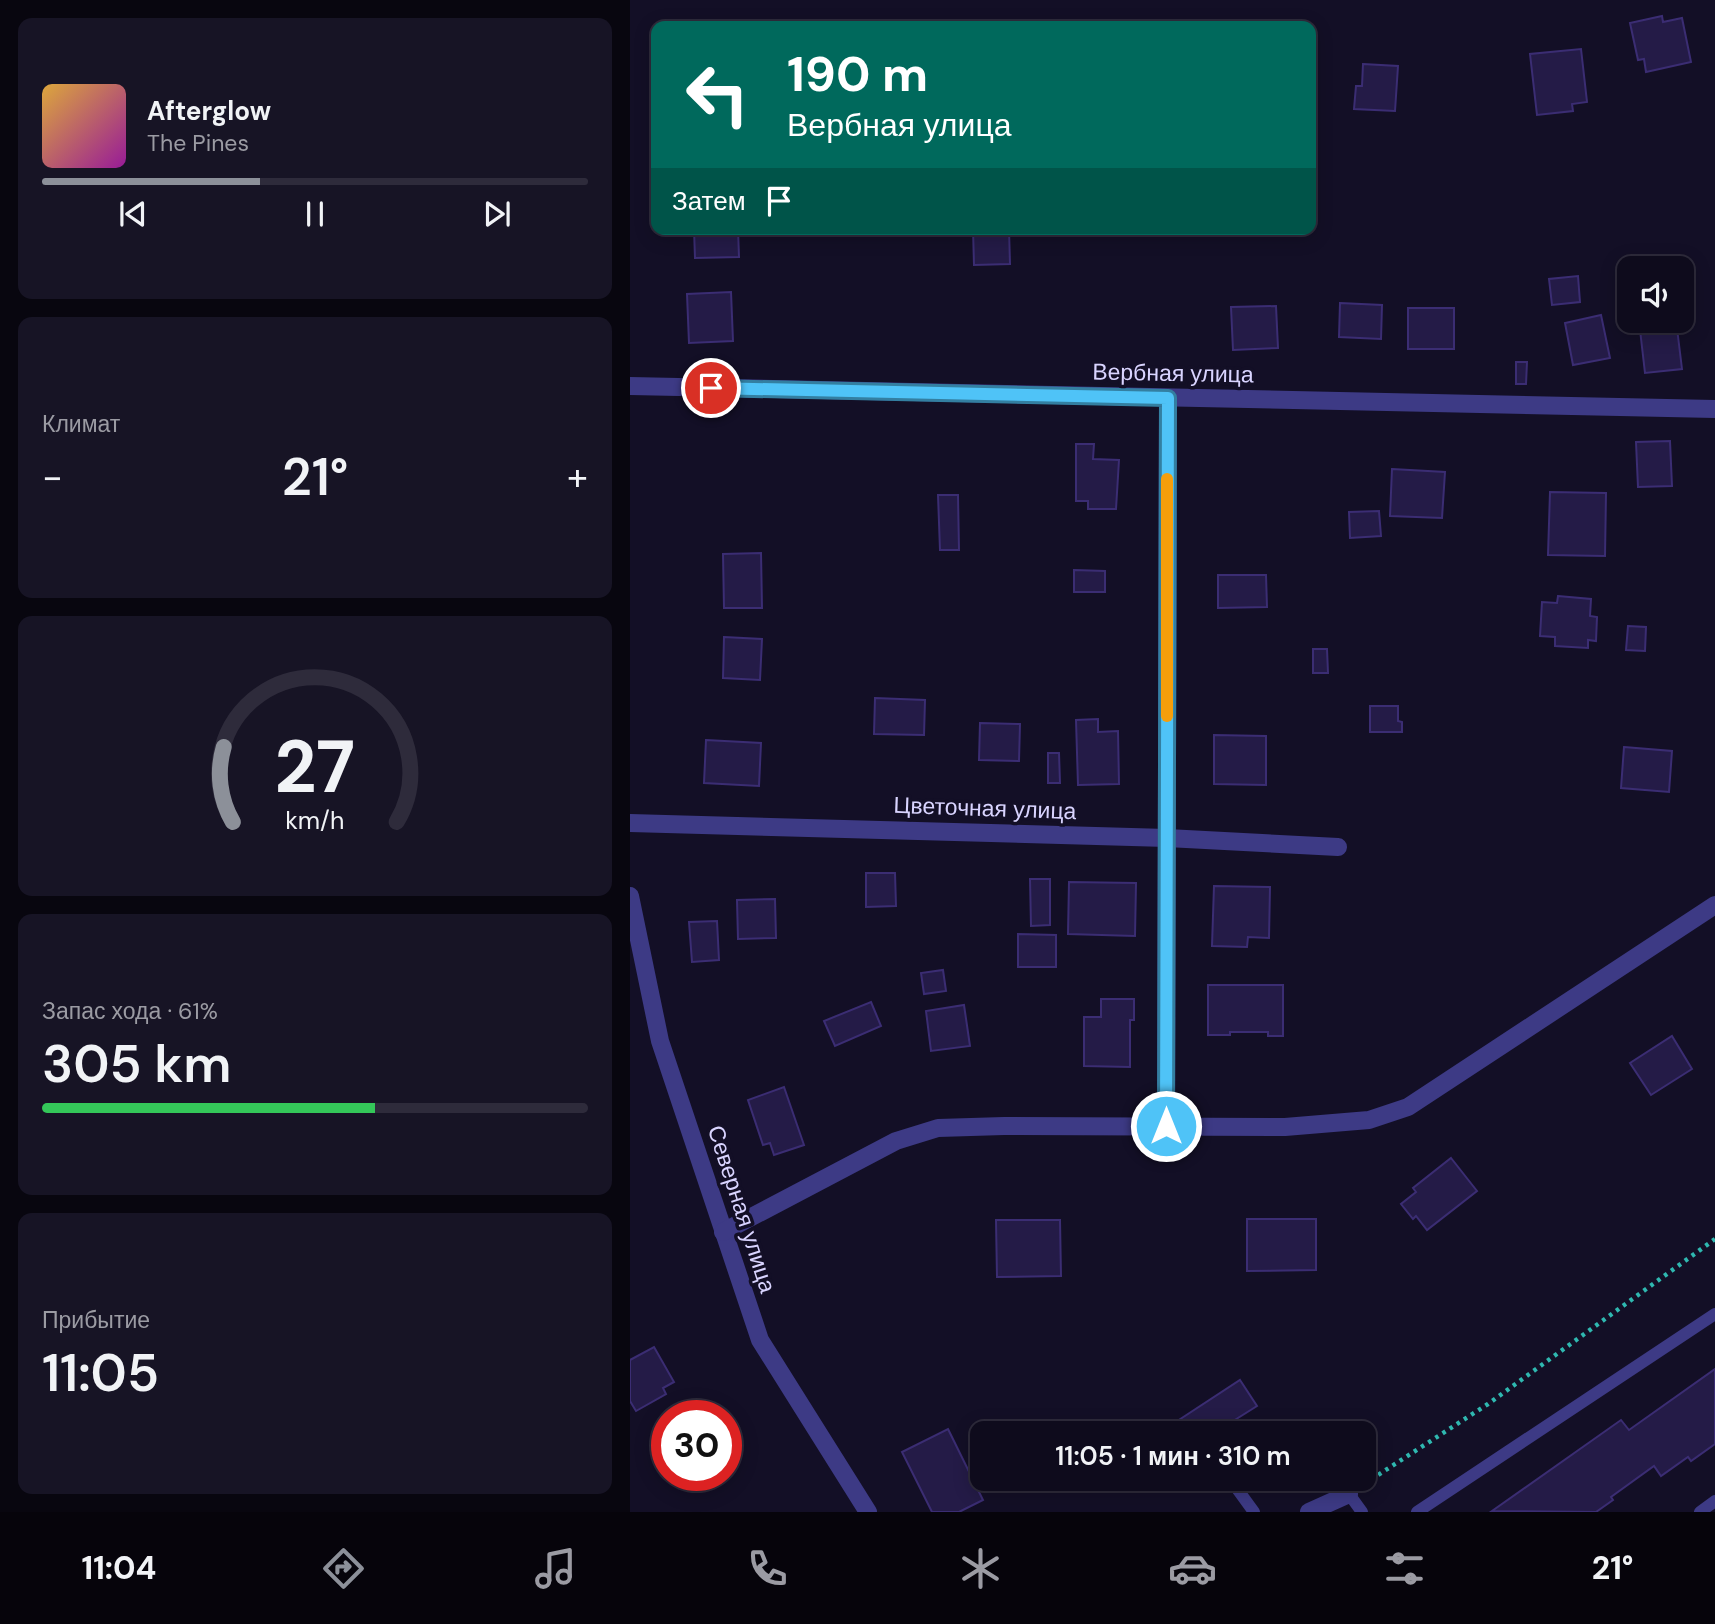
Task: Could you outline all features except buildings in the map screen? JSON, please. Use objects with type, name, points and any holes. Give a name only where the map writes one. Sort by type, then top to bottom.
[{"type":"street","name":"Вербная улица","points":[[630,386],[1715,409]]},
{"type":"street","points":[[1166,1126],[1168,398]]},
{"type":"street","name":"Цветочная улица","points":[[630,822],[1167,838],[1338,847]]},
{"type":"street","name":"Северная улица","points":[[630,896],[660,1041],[760,1340],[868,1512]]},
{"type":"street","points":[[723,1232],[896,1141],[938,1128],[1285,1128],[1369,1120],[1408,1107],[1715,905]]},
{"type":"street","points":[[1310,1512],[1349,1494]]},
{"type":"lane","points":[[1417,1512],[1715,1314]]},
{"type":"lane","points":[[1239,1491],[1254,1512]]},
{"type":"lane","points":[[1349,1494],[1362,1512]]},
{"type":"lane","points":[[1700,1512],[1715,1501]]},
{"type":"path","points":[[1349,1494],[1488,1404],[1715,1239]]},
{"type":"slow traffic","points":[[1167,479],[1167,716]]},
{"type":"route","points":[[711,388],[1168,398],[1166,1126]]}]
